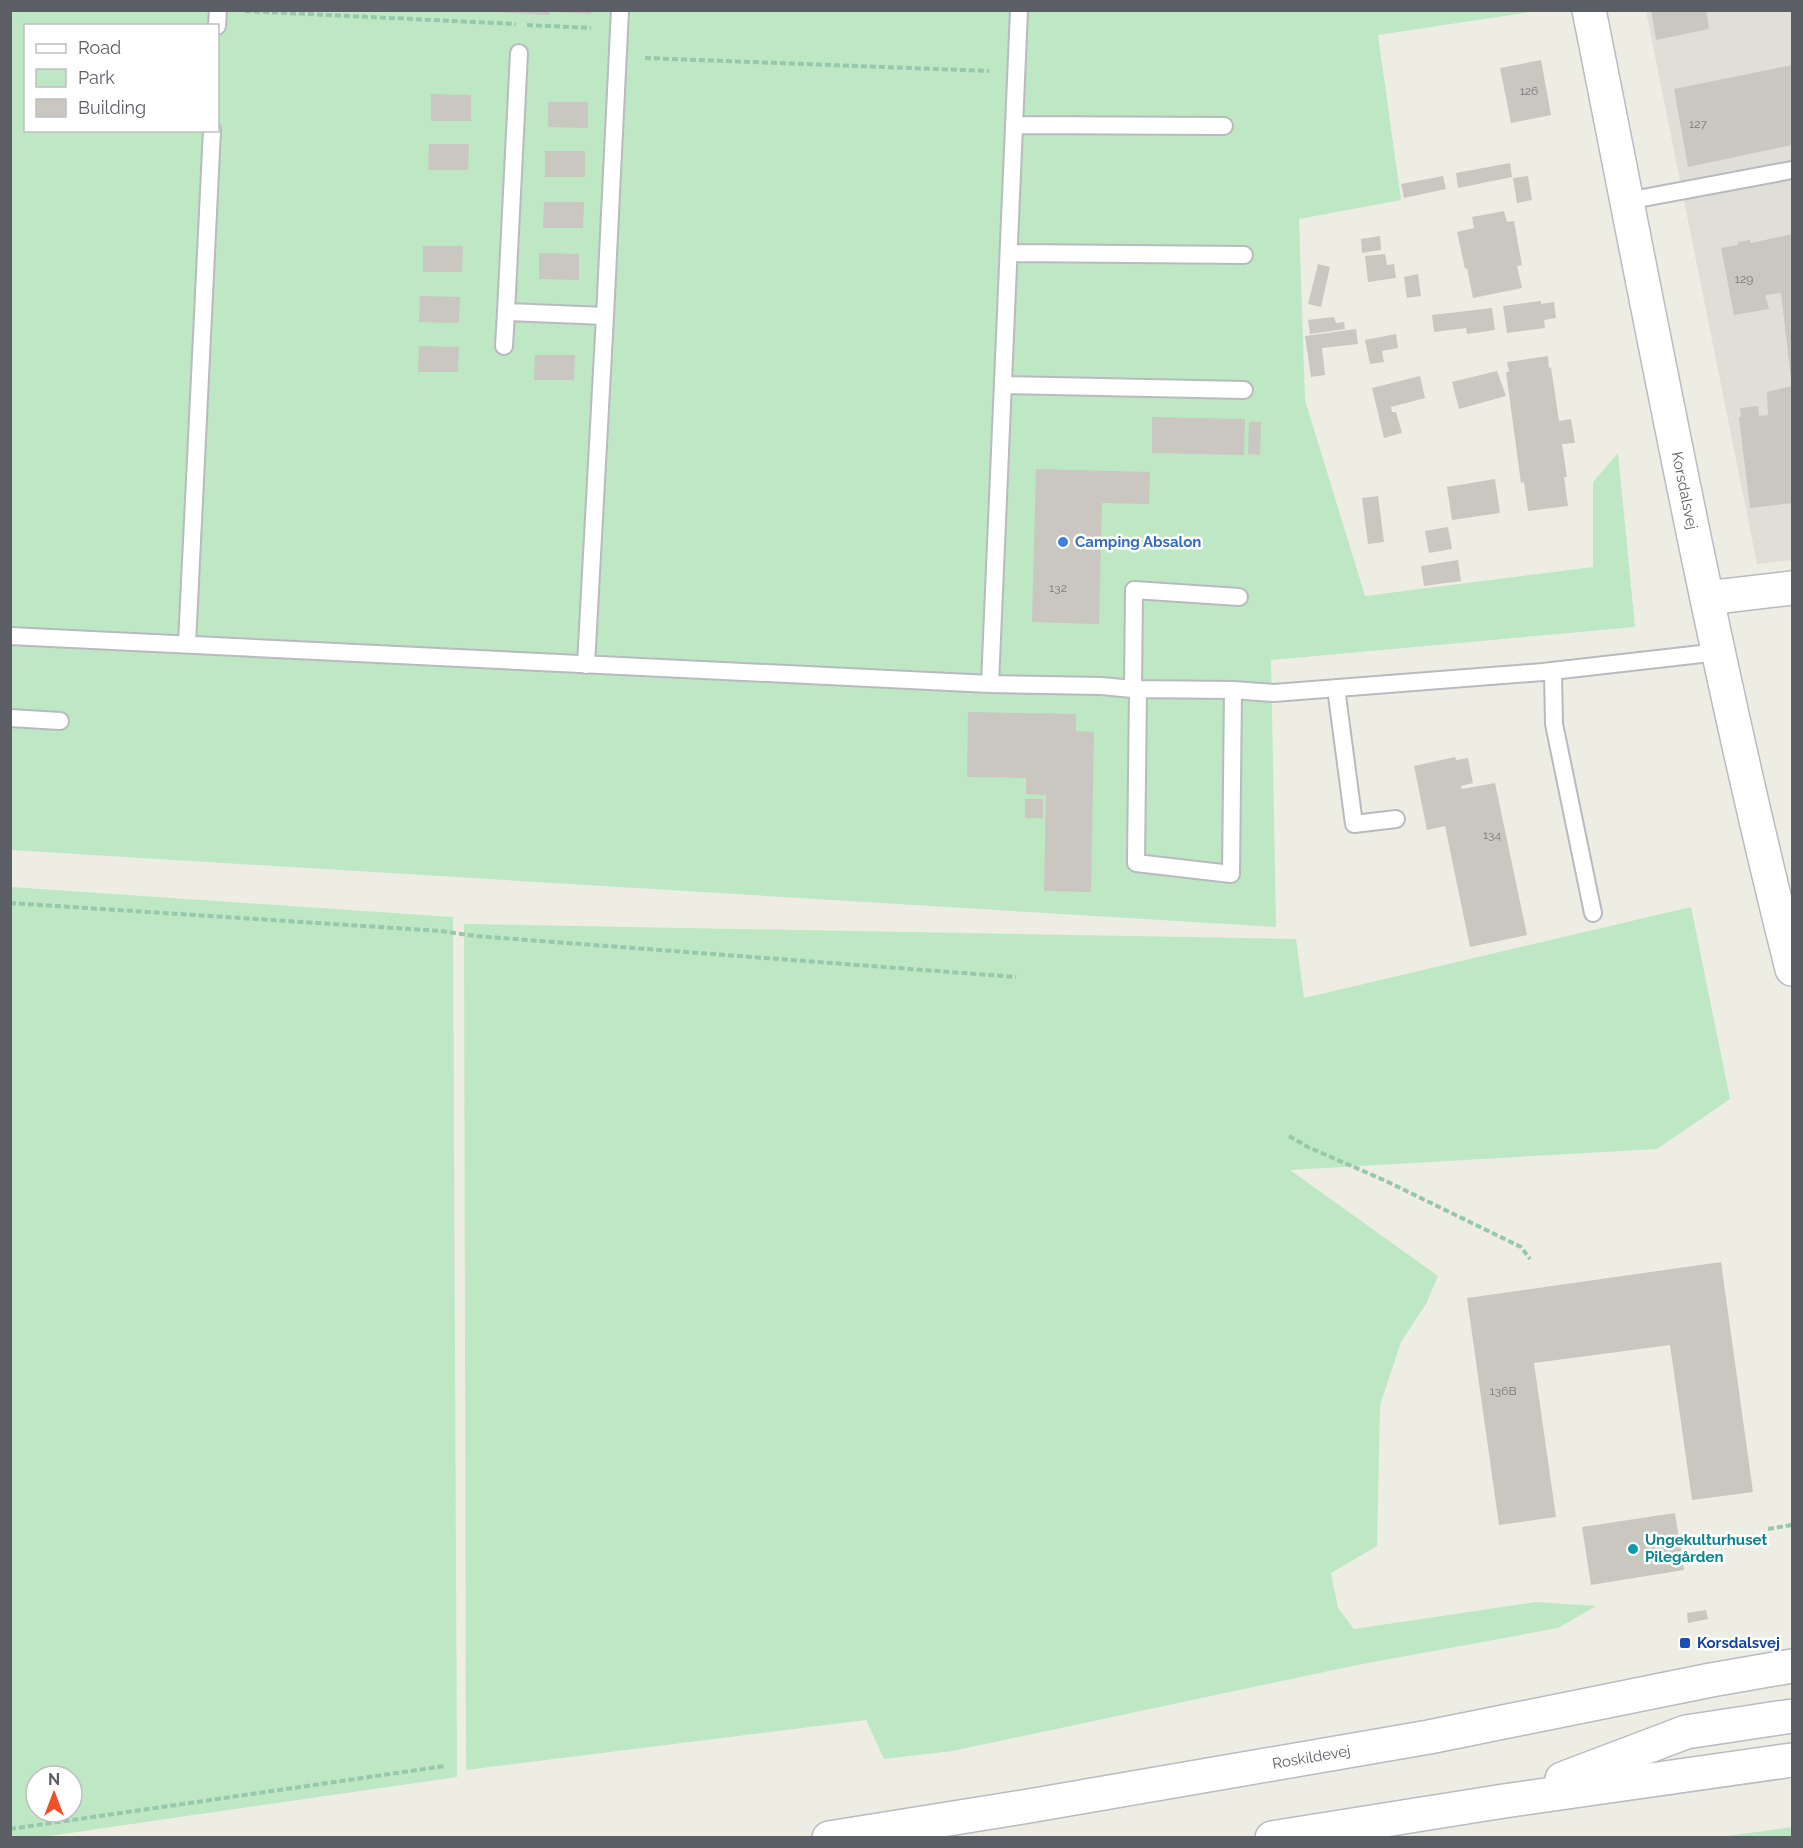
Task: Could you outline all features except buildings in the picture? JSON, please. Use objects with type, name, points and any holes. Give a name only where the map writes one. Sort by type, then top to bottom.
[{"type":"main road","name":"Korsdalsvej","points":[[1589,10],[1707,598],[1719,652],[1782,888],[1792,969]]},
{"type":"main road","points":[[1707,598],[1792,588]]},
{"type":"main road","name":"Roskildevej","points":[[829,1838],[1429,1737],[1711,1680],[1792,1666]]},
{"type":"main road","points":[[1504,1801],[1686,1732],[1792,1716]]},
{"type":"main road","points":[[1272,1838],[1504,1801],[1792,1760]]},
{"type":"lane","points":[[586,665],[620,10]]},
{"type":"lane","points":[[990,684],[1019,10]]},
{"type":"lane","points":[[504,346],[519,52]]},
{"type":"lane","points":[[1015,125],[1224,126]]},
{"type":"lane","points":[[187,644],[212,132]]},
{"type":"lane","points":[[1627,201],[1792,170]]},
{"type":"lane","points":[[1009,253],[1244,255]]},
{"type":"lane","points":[[506,312],[605,316]]},
{"type":"lane","points":[[1004,385],[1244,390]]},
{"type":"lane","points":[[1233,690],[1231,874],[1136,863],[1134,590],[1239,597]]},
{"type":"lane","points":[[10,636],[990,684],[1274,693],[1553,671],[1719,652]]},
{"type":"lane","points":[[1553,671],[1554,724],[1593,913]]},
{"type":"lane","points":[[1336,688],[1354,824],[1396,819]]},
{"type":"lane","points":[[10,718],[60,721]]},
{"type":"path","points":[[237,10],[619,29]]},
{"type":"path","points":[[618,57],[1017,72]]},
{"type":"path","points":[[10,903],[430,930],[475,936],[1016,977]]},
{"type":"path","points":[[1289,1136],[1521,1247],[1530,1259]]},
{"type":"path","points":[[1768,1528],[1792,1525]]},
{"type":"path","points":[[10,1829],[446,1766]]},
{"type":"shaded area","points":[[1646,11],[1792,11],[1792,560],[1757,564]]},
{"type":"green space","points":[[10,11],[1537,11],[1378,35],[1401,200],[1299,219],[1305,400],[1365,596],[1593,567],[1593,482],[1618,453],[1635,627],[1271,660],[1276,927],[11,850]]},
{"type":"green space","points":[[11,887],[453,917],[457,1777],[42,1837],[11,1837]]},
{"type":"green space","points":[[1691,907],[1730,1099],[1657,1149],[1290,1170],[1438,1276],[1426,1304],[1401,1342],[1380,1405],[1377,1546],[1331,1573],[1338,1608],[1354,1629],[1536,1602],[1596,1606],[1558,1628],[1357,1665],[952,1751],[884,1759],[866,1720],[466,1770],[464,924],[1296,939],[1304,998]]},
{"type":"green space","points":[[1792,1827],[1792,1837],[1720,1837]]},
{"type":"place","name":"Camping Absalon","points":[[1063,542]]},
{"type":"place","name":"Ungekulturhuset Pilegården","points":[[1633,1549]]},
{"type":"place","name":"Korsdalsvej","points":[[1685,1643]]}]
